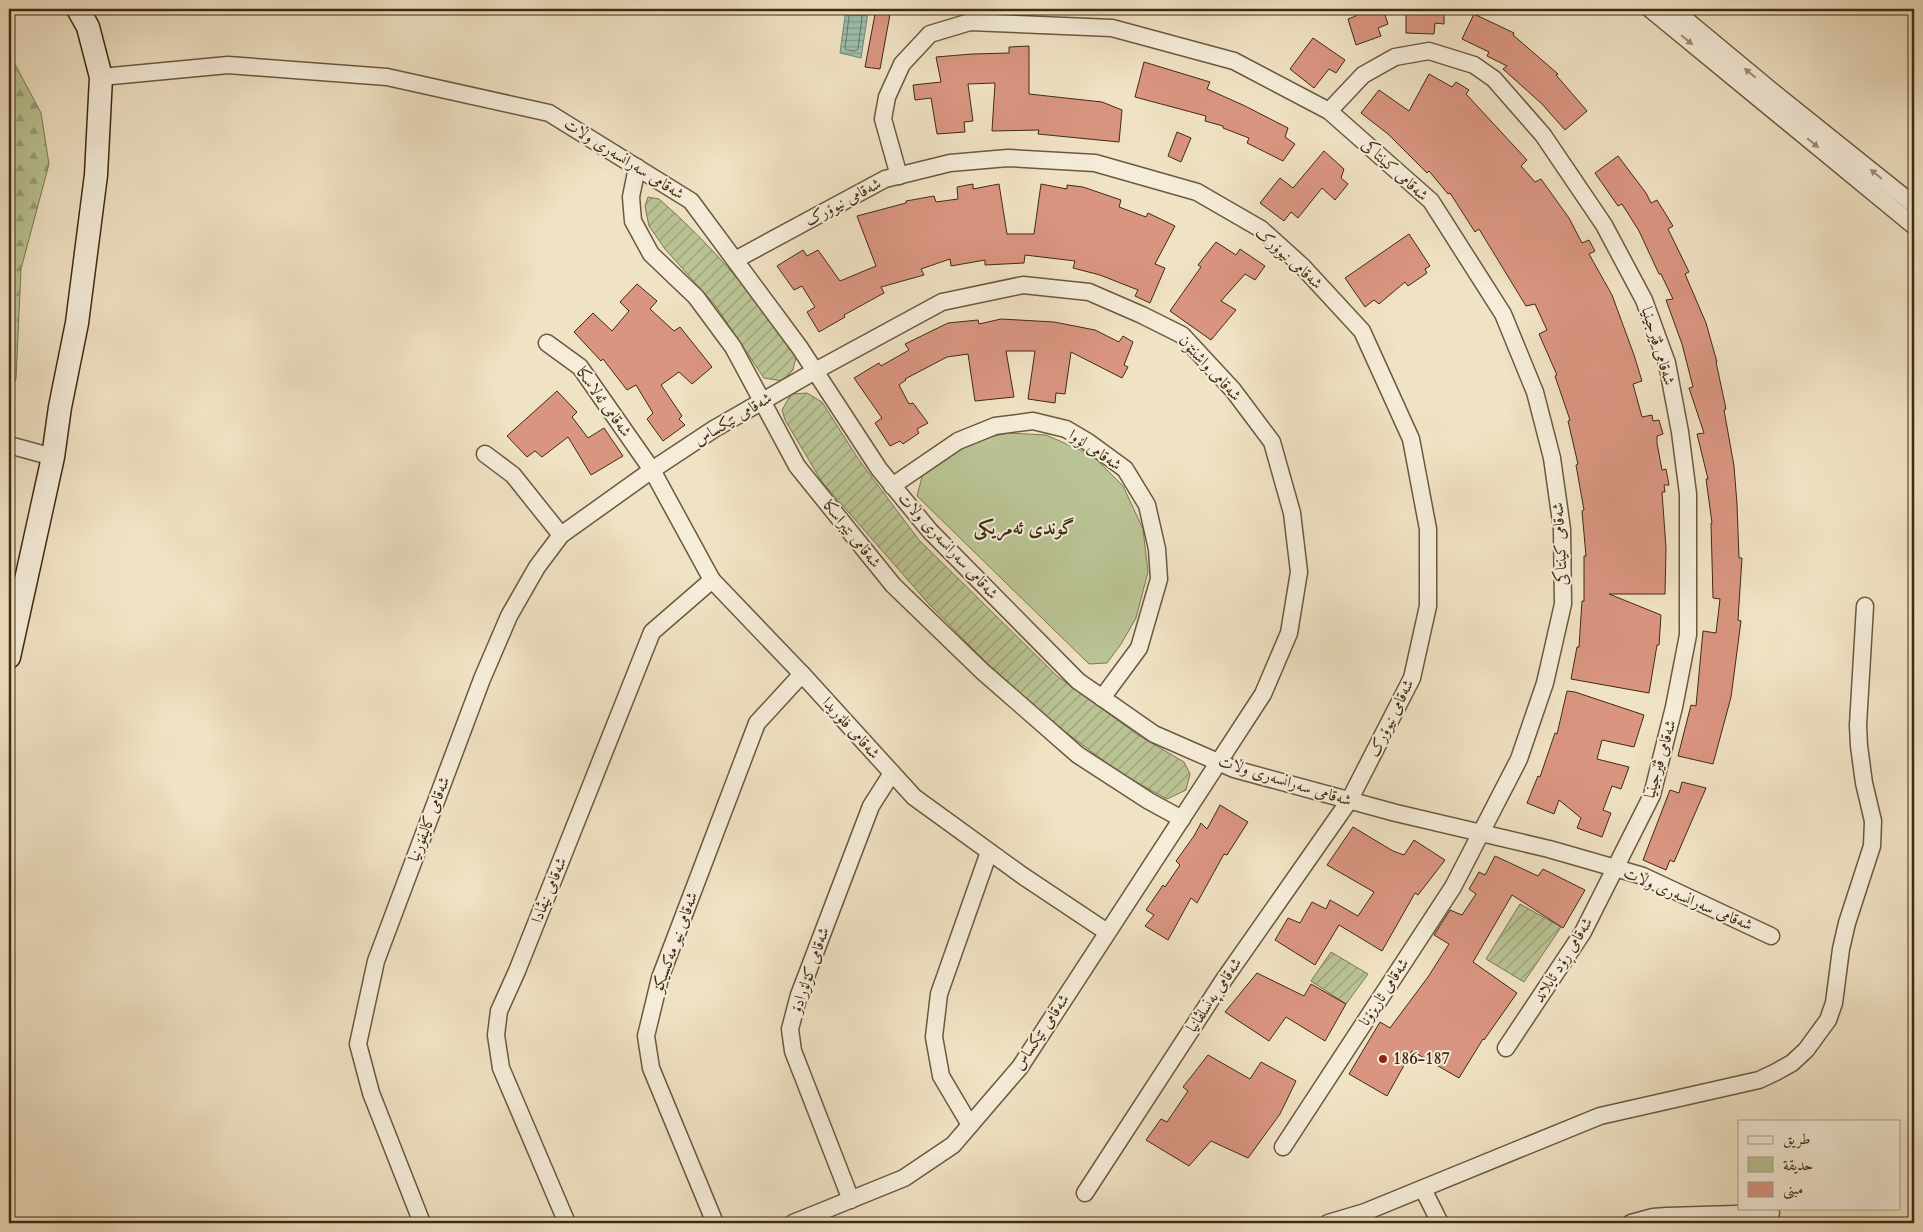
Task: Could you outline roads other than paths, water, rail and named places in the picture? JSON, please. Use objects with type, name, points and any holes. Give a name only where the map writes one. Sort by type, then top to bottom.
[{"type":"street","points":[[9,657],[53,458],[60,407],[77,323],[96,175],[101,77],[88,27],[78,9]]},
{"type":"street","points":[[1650,9],[1914,226]]},
{"type":"street","points":[[1673,9],[1914,205]]},
{"type":"street","name":"شەقامی کینتاکی","points":[[899,176],[883,119],[887,97],[902,64],[930,34],[970,22],[1112,28],[1234,62],[1329,111],[1431,202],[1503,314],[1535,392],[1552,458],[1562,529],[1564,604],[1545,683],[1519,759],[1481,833]]},
{"type":"street","name":"شەقامی ڤێرجینیا","points":[[1329,111],[1362,74],[1395,57],[1429,51],[1474,65],[1494,79],[1543,135],[1604,225],[1644,300],[1667,363],[1680,432],[1688,494],[1688,635],[1674,707],[1652,795],[1616,869]]},
{"type":"street","name":"شەقامی سەرانسەری وڵات","points":[[101,77],[228,65],[387,77],[549,113],[691,200],[800,348],[879,469],[936,538],[1078,681],[1154,734],[1234,770],[1349,801],[1549,849],[1643,876],[1771,936]]},
{"type":"street","name":"شەقامی نیوۆرک","points":[[735,260],[885,179],[950,163],[1008,158],[1095,163],[1198,192],[1261,229],[1302,266],[1362,331],[1412,439],[1428,529],[1428,606],[1412,678],[1349,801]]},
{"type":"street","name":"شەقامی نێبراسکا","points":[[637,167],[631,197],[633,221],[651,254],[696,297],[733,348],[798,466],[893,585],[982,671],[1078,755],[1149,801],[1182,819]]},
{"type":"street","name":"شەقامی واشنتۆن","points":[[815,371],[942,302],[1023,285],[1088,292],[1182,335],[1233,390],[1272,442],[1292,514],[1299,572],[1289,633],[1263,694],[1219,763]]},
{"type":"street","name":"شەقامی ئەلاسکا","points":[[547,343],[580,367],[652,470]]},
{"type":"street","name":"شەقامی تێکساس","points":[[652,470],[714,429],[815,371]]},
{"type":"street","name":"شەقامی لۆوا","points":[[892,486],[958,441],[995,426],[1033,421],[1066,429],[1088,442],[1125,469],[1147,505],[1157,549],[1159,579],[1139,648],[1102,698]]},
{"type":"street","points":[[9,445],[53,458]]},
{"type":"street","points":[[485,454],[513,474],[561,535]]},
{"type":"street","name":"شەقامی کالیفۆرنیا","points":[[422,1223],[371,1094],[358,1044],[376,962],[482,679],[509,616],[537,567],[561,535],[652,470]]},
{"type":"street","name":"شەقامی فلۆریدا","points":[[652,470],[712,580],[802,674],[914,797],[989,852],[1107,932]]},
{"type":"street","name":"شەقامی نیڤادا","points":[[567,1223],[501,1068],[496,1035],[499,1011],[517,971],[652,632],[712,580]]},
{"type":"street","points":[[1328,1223],[1365,1212],[1600,1116],[1759,1080],[1792,1062],[1806,1050],[1828,1020],[1834,1004],[1841,949],[1847,923],[1872,846],[1873,821],[1864,783],[1858,725],[1865,606]]},
{"type":"street","name":"شەقامی نیو مەکسیکۆ","points":[[715,1223],[651,1068],[646,1036],[660,978],[757,724],[802,674]]},
{"type":"street","name":"شەقامی تێکساس","points":[[793,1223],[904,1178],[953,1145],[1020,1067],[1219,763]]},
{"type":"street","name":"شەقامی کۆلۆرادۆ","points":[[850,1200],[793,1051],[790,1029],[799,995],[871,806],[892,773]]},
{"type":"street","name":"شەقامی پەنسلڤانیا","points":[[1085,1193],[1223,981],[1349,801]]},
{"type":"street","name":"شەقامی ئاریزۆنا","points":[[1282,1147],[1453,887],[1481,833]]},
{"type":"street","points":[[970,1125],[941,1076],[934,1037],[939,994],[989,852]]},
{"type":"street","name":"شەقامی ڕۆد ئایلاند","points":[[1506,1048],[1582,932],[1616,869]]},
{"type":"street","points":[[1423,1189],[1440,1223]]},
{"type":"street","points":[[1631,1223],[1653,1217],[1666,1216],[1770,1214]]},
{"type":"water","points":[[846,9],[868,12],[861,58],[840,53]]},
{"type":"place","name":"186-187","points":[[1383,1059]]},
{"type":"district","name":"گوندی ئەمریکی","points":[[1024,528]]}]
